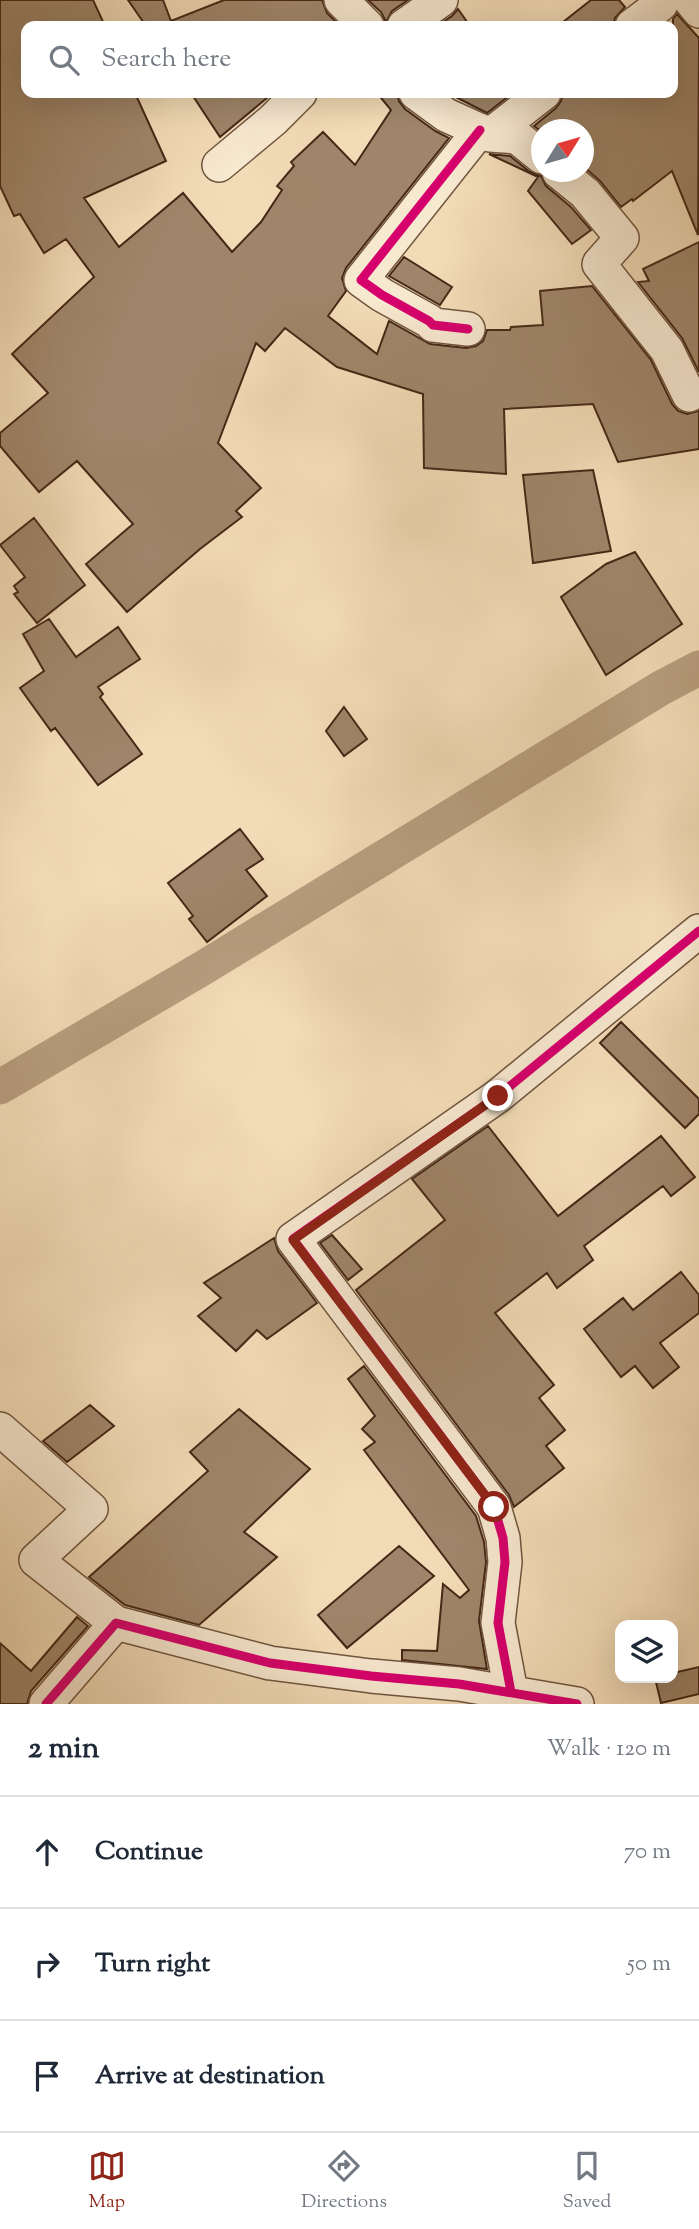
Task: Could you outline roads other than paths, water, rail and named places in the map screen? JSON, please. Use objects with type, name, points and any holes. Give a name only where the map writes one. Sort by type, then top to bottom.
[{"type":"street","points":[[341,0],[362,21]]},
{"type":"street","points":[[411,21],[441,0]]},
{"type":"street","points":[[640,21],[671,1],[699,11]]},
{"type":"street","points":[[219,164],[273,120],[295,98]]},
{"type":"street","points":[[423,98],[446,115],[485,133],[517,137],[531,149]]},
{"type":"street","points":[[468,329],[433,326],[361,280],[485,133],[537,98]]},
{"type":"street","points":[[571,182],[585,193],[622,238],[599,264],[667,350],[689,395]]},
{"type":"street","points":[[511,1692],[498,1623],[505,1562],[503,1538],[494,1507],[293,1240],[498,1096],[699,931]]},
{"type":"street","points":[[0,1429],[91,1509],[36,1560],[116,1623],[270,1663],[459,1684],[578,1704]]},
{"type":"street","points":[[46,1704],[116,1623]]},
{"type":"waterway","points":[[0,1087],[203,968],[661,688],[699,668]]}]
